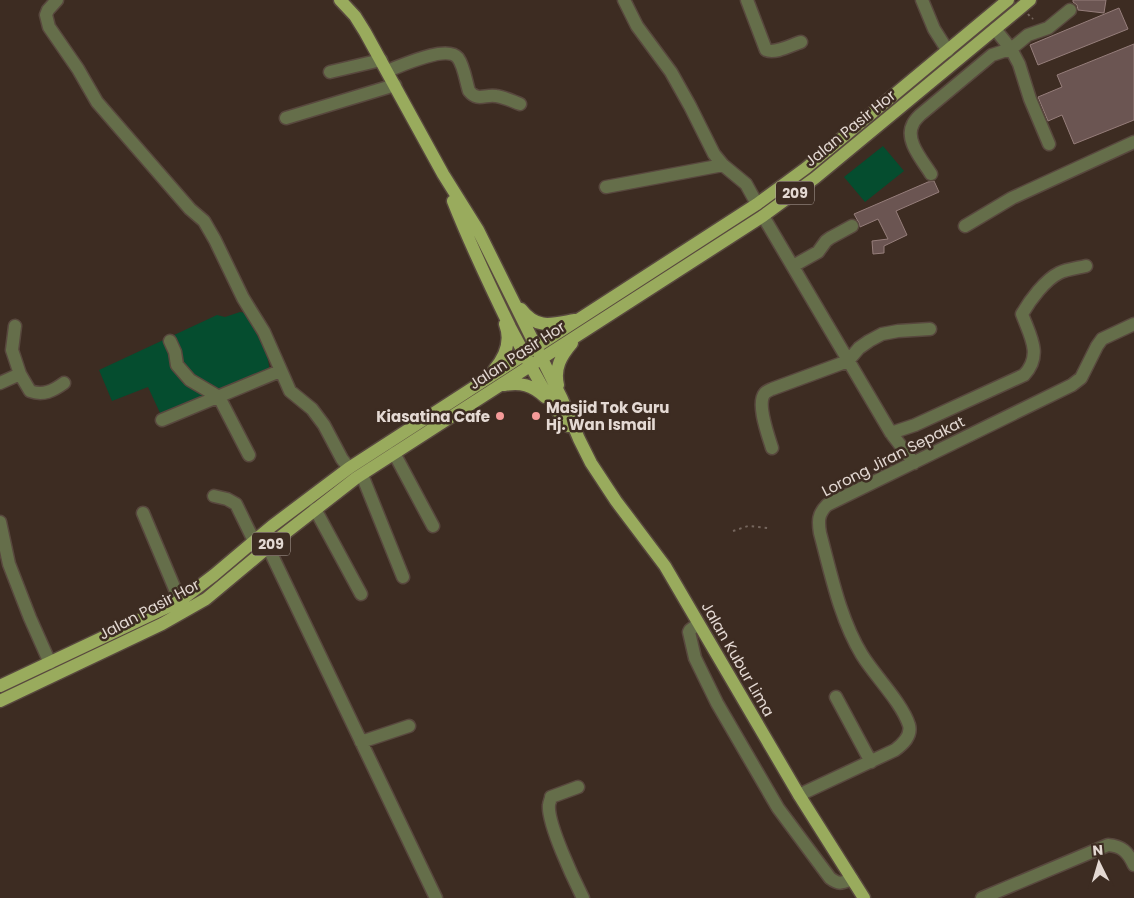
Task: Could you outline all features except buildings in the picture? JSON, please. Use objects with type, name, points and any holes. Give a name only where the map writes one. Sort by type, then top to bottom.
[{"type":"main road","points":[[340,0],[355,16],[443,174],[478,230],[510,295],[533,357]]},
{"type":"main road","name":"Jalan Pasir Hor","points":[[0,701],[153,629],[206,599],[315,509],[362,475],[500,386],[581,319],[757,204],[806,168],[1008,0]]},
{"type":"main road","name":"Jalan Pasir Hor","points":[[0,686],[180,601],[349,468],[489,376],[579,335],[763,216],[815,178],[1030,0]]},
{"type":"main road","points":[[443,174],[467,237],[500,305],[533,357]]},
{"type":"main road","points":[[510,295],[533,321],[550,324],[581,319]]},
{"type":"main road","points":[[489,376],[500,363],[507,347],[507,329],[500,305]]},
{"type":"main road","points":[[557,402],[556,374],[558,365],[579,335]]},
{"type":"main road","name":"Jalan Kubur Lima","points":[[533,357],[591,463],[616,502],[665,566],[799,795],[864,898]]},
{"type":"main road","points":[[500,386],[519,383],[528,385],[557,402]]},
{"type":"street","points":[[57,0],[46,15],[49,27],[78,69],[97,102],[190,209],[204,221],[243,298],[264,332],[290,391],[312,409],[324,425],[342,459],[349,468]]},
{"type":"street","points":[[624,0],[637,26],[671,72],[714,154],[746,184],[757,204]]},
{"type":"street","points":[[747,0],[766,50],[770,52],[775,51],[801,42]]},
{"type":"street","points":[[922,0],[934,29],[948,51]]},
{"type":"street","points":[[931,174],[912,142],[912,124],[920,115],[992,55],[1012,50],[1028,35],[1048,28],[1070,10]]},
{"type":"street","points":[[995,29],[1012,50],[1019,64],[1030,99],[1049,144]]},
{"type":"street","points":[[387,71],[437,54],[453,54],[458,58],[469,91],[473,96],[478,98],[496,96],[520,104]]},
{"type":"street","points":[[330,72],[381,60]]},
{"type":"street","points":[[286,118],[395,85]]},
{"type":"street","points":[[909,101],[920,115]]},
{"type":"street","points":[[965,226],[1012,198],[1134,142]]},
{"type":"street","points":[[606,187],[723,164]]},
{"type":"street","points":[[763,216],[891,434],[914,463]]},
{"type":"street","points":[[793,266],[818,252],[826,241],[852,226]]},
{"type":"street","points":[[891,434],[915,425],[1024,375],[1031,368],[1035,359],[1034,350],[1022,314],[1027,304],[1042,287],[1059,273],[1086,266]]},
{"type":"street","name":"Lorong Jiran Sepakat","points":[[799,795],[896,750],[905,742],[909,733],[909,726],[894,700],[861,654],[846,620],[820,533],[819,512],[827,505],[1072,385],[1081,378],[1102,339],[1134,324]]},
{"type":"street","points":[[15,326],[12,350],[20,374],[30,391],[35,393],[50,391],[64,383]]},
{"type":"street","points":[[772,448],[761,408],[765,393],[848,361],[858,348],[882,334],[930,329]]},
{"type":"street","points":[[170,341],[175,352],[177,366],[190,380],[219,397],[249,455]]},
{"type":"street","points":[[162,420],[280,371]]},
{"type":"street","points":[[0,383],[20,374]]},
{"type":"street","points":[[394,453],[433,526]]},
{"type":"street","points":[[362,475],[403,577]]},
{"type":"street","points":[[214,496],[228,499],[236,504],[254,541]]},
{"type":"street","points":[[315,509],[361,594]]},
{"type":"street","points":[[143,513],[180,601]]},
{"type":"street","points":[[0,522],[9,564],[50,663]]},
{"type":"street","points":[[268,547],[436,898]]},
{"type":"street","points":[[698,624],[689,632],[695,658],[717,703],[778,808],[836,884],[852,879]]},
{"type":"street","points":[[836,697],[871,762]]},
{"type":"street","points":[[362,742],[409,726]]},
{"type":"street","points":[[578,787],[552,797],[548,804],[561,846],[583,898]]},
{"type":"street","points":[[982,898],[1108,845],[1124,849],[1134,865]]},
{"type":"path","points":[[733,531],[748,526],[768,528]]},
{"type":"green space","points":[[883,146],[904,171],[865,202],[844,177]]},
{"type":"green space","points":[[240,312],[246,313],[267,354],[270,372],[161,415],[148,387],[112,401],[99,370],[217,315],[225,317]]},
{"type":"place","name":"Kiasatina Cafe","points":[[500,416]]},
{"type":"place","name":"Masjid Tok Guru Hj. Wan Ismail","points":[[536,416]]}]
